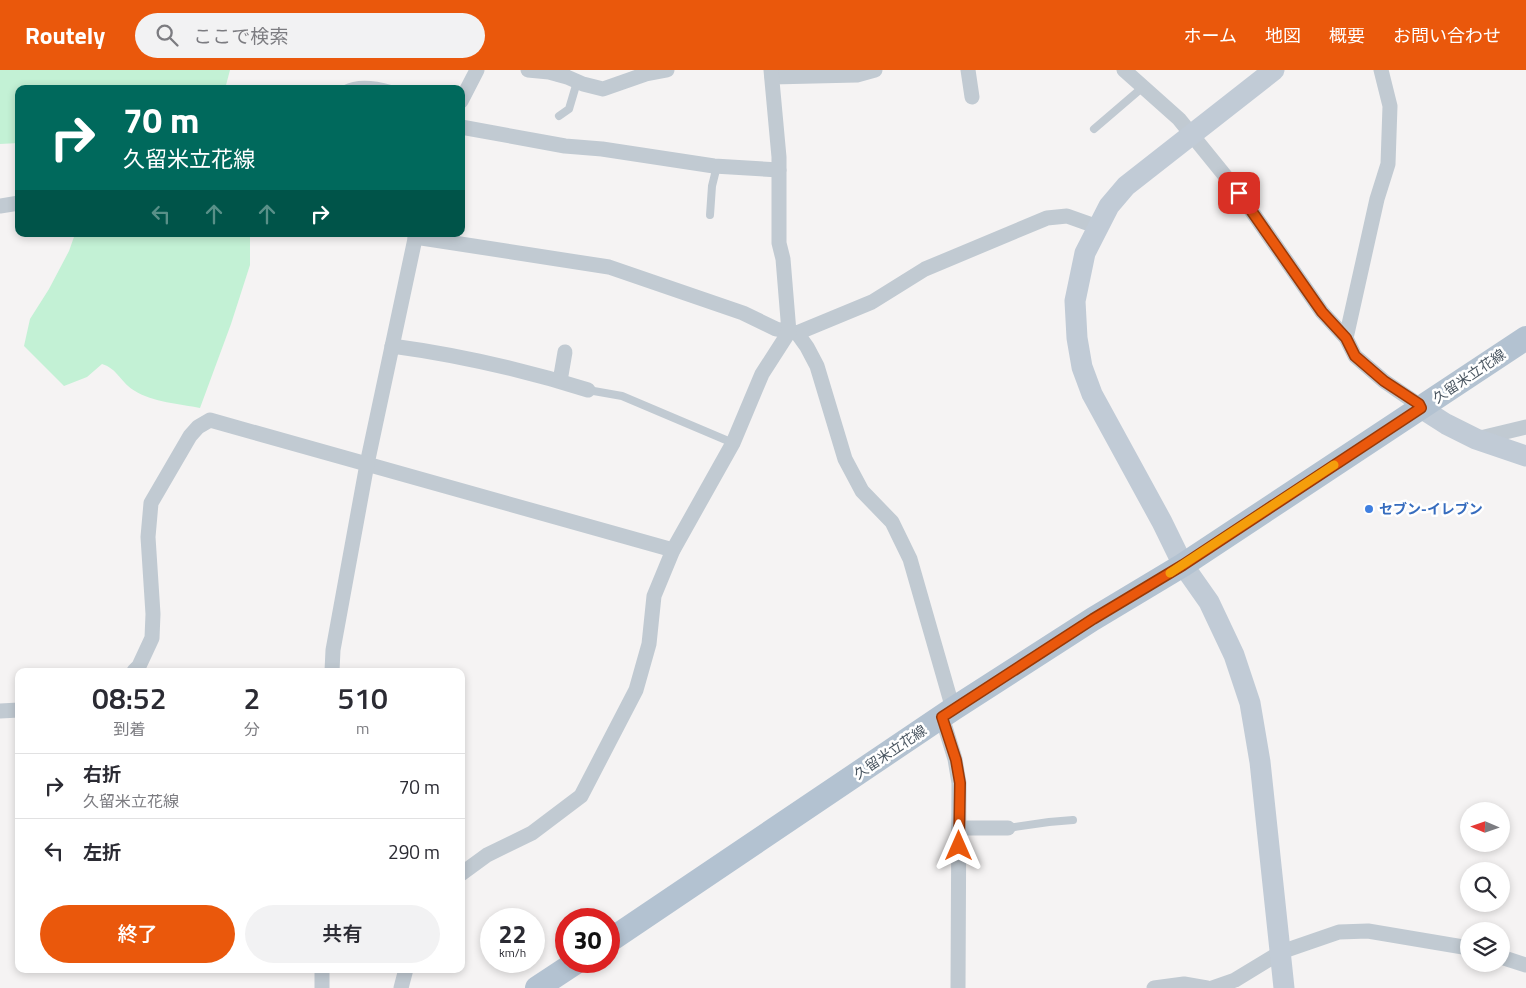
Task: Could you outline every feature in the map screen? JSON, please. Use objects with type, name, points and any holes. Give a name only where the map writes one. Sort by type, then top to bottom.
[{"type":"main road","name":"久留米立花線","points":[[620,934],[947,713],[1093,619],[1183,565],[1526,338]]},
{"type":"main road","points":[[537,988],[560,973]]},
{"type":"street","points":[[465,93],[477,70]]},
{"type":"street","points":[[528,70],[549,72],[603,89],[646,74],[667,70]]},
{"type":"street","points":[[793,333],[780,243],[779,170],[771,72],[857,74],[875,70]]},
{"type":"street","points":[[968,70],[972,97]]},
{"type":"street","points":[[1124,70],[1179,119],[1239,193],[1322,312],[1346,338],[1355,356],[1384,381],[1446,424],[1476,439],[1526,456]]},
{"type":"street","points":[[1274,70],[1126,186],[1109,206],[1085,253],[1076,301],[1077,338],[1082,367],[1092,394],[1162,522],[1183,565],[1209,602],[1234,655],[1250,703],[1260,762],[1284,988]]},
{"type":"street","points":[[1346,338],[1377,199],[1388,164],[1390,106],[1381,70]]},
{"type":"street","points":[[465,129],[565,146],[602,149],[717,166],[779,170]]},
{"type":"street","points":[[0,206],[15,204]]},
{"type":"street","points":[[465,871],[487,856],[532,833],[581,796],[636,690],[649,644],[654,596],[673,550],[733,443],[762,374],[793,333],[872,302],[925,269],[1047,218],[1067,216],[1098,227]]},
{"type":"street","points":[[332,668],[333,650],[367,464],[416,237]]},
{"type":"street","points":[[428,237],[609,267],[743,313],[776,329],[793,333],[807,347],[817,366],[845,460],[862,491],[892,522],[910,560],[947,713],[960,783],[958,988]]},
{"type":"street","points":[[392,346],[445,353],[560,381],[588,390]]},
{"type":"street","points":[[560,381],[565,352]]},
{"type":"street","points":[[137,668],[152,638],[153,614],[148,537],[151,502],[190,436],[198,427],[210,420],[673,550]]},
{"type":"street","points":[[1476,439],[1526,427]]},
{"type":"street","points":[[0,711],[15,710]]},
{"type":"street","points":[[959,828],[1008,828]]},
{"type":"street","points":[[1212,988],[1235,980],[1281,952],[1339,932],[1368,931],[1460,946]]},
{"type":"street","points":[[1510,960],[1526,965]]},
{"type":"street","points":[[322,973],[322,988]]},
{"type":"street","points":[[401,988],[405,973]]},
{"type":"street","points":[[1154,988],[1184,984],[1207,988]]},
{"type":"lane","points":[[559,116],[569,109],[577,82]]},
{"type":"lane","points":[[352,85],[366,85]]},
{"type":"lane","points":[[1094,130],[1143,87]]},
{"type":"lane","points":[[710,216],[712,186],[717,166]]},
{"type":"lane","points":[[588,390],[622,396],[733,443]]},
{"type":"lane","points":[[1008,828],[1073,820]]},
{"type":"green space","points":[[0,70],[230,70],[226,85],[15,85],[15,143],[0,144]]},
{"type":"green space","points":[[74,237],[250,237],[250,265],[231,324],[200,408],[142,395],[130,388],[112,369],[102,364],[87,377],[64,386],[24,346],[30,319],[49,289],[69,251]]},
{"type":"slow traffic","points":[[1170,573],[1334,465]]},
{"type":"place","name":"セブン-イレブン","points":[[1369,509]]},
{"type":"route","points":[[959,846],[960,783],[956,760],[942,717],[1093,619],[1183,565],[1421,408],[1419,404],[1384,381],[1355,356],[1346,338],[1322,312],[1239,193]]}]
